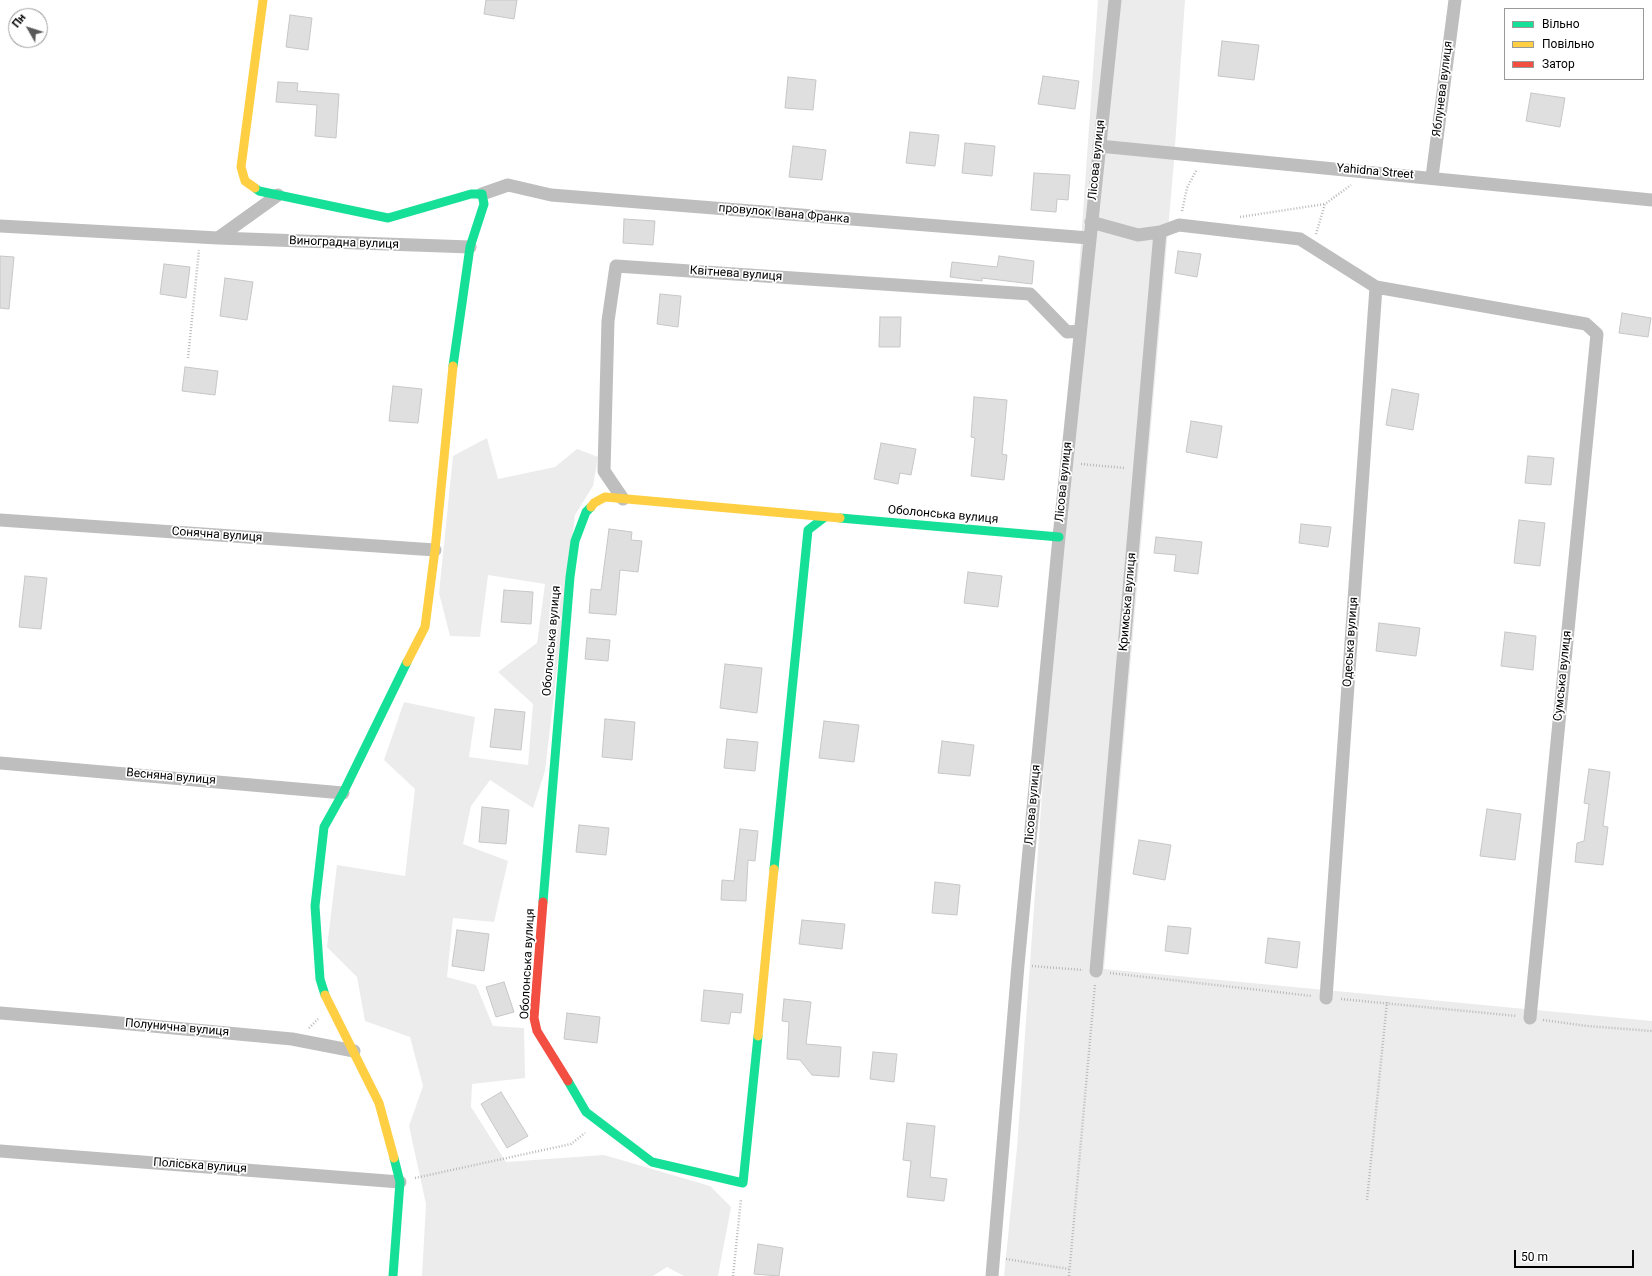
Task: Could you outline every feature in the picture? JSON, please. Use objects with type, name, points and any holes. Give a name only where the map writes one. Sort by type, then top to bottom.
[{"type":"street","points":[[262,0],[241,166],[245,181],[259,191],[388,218],[471,194],[482,194],[484,204],[470,248],[455,347],[435,550],[425,628],[324,827],[315,906],[320,979],[325,995],[379,1103],[400,1182],[393,1276]]},
{"type":"street","name":"Лісова вулиця","points":[[992,1276],[1018,965],[1066,463],[1098,146],[1115,0]]},
{"type":"street","name":"Яблунева вулиця","points":[[1432,177],[1455,0]]},
{"type":"street","name":"Yahidna Street","points":[[1098,146],[1432,177],[1652,200]]},
{"type":"street","name":"провулок Івана Франка","points":[[482,194],[508,185],[551,196],[1089,238]]},
{"type":"street","points":[[218,238],[278,195]]},
{"type":"street","points":[[1091,222],[1138,235],[1160,232],[1179,225],[1300,239],[1312,245],[1376,287]]},
{"type":"street","name":"Виноградна вулиця","points":[[0,226],[218,238],[470,248]]},
{"type":"street","name":"Кримська вулиця","points":[[1096,972],[1160,232]]},
{"type":"street","name":"Квітнева вулиця","points":[[623,498],[604,471],[608,321],[616,266],[1030,294],[1067,332],[1080,331]]},
{"type":"street","name":"Сумська вулиця","points":[[1376,287],[1586,324],[1597,334],[1530,1018]]},
{"type":"street","name":"Одеська вулиця","points":[[1326,998],[1376,287]]},
{"type":"street","name":"Оболонська вулиця","points":[[743,1183],[652,1162],[586,1112],[541,1040],[537,1031],[534,1018],[570,576],[575,541],[586,512],[594,503],[605,497],[1059,537]]},
{"type":"street","points":[[743,1183],[808,530],[825,517]]},
{"type":"street","name":"Сонячна вулиця","points":[[0,520],[435,550]]},
{"type":"street","name":"Весняна вулиця","points":[[0,763],[342,793]]},
{"type":"street","name":"Полунична вулиця","points":[[0,1014],[98,1021],[292,1039],[354,1051]]},
{"type":"street","name":"Поліська вулиця","points":[[0,1151],[400,1182]]},
{"type":"path","points":[[1179,225],[1187,188],[1204,156]]},
{"type":"path","points":[[1233,218],[1325,204],[1369,171]]},
{"type":"path","points":[[1312,245],[1325,204]]},
{"type":"path","points":[[188,358],[200,237]]},
{"type":"path","points":[[1066,463],[1140,469]]},
{"type":"path","points":[[1068,1276],[1096,972]]},
{"type":"path","points":[[292,1039],[309,1028],[322,1015],[325,995]]},
{"type":"path","points":[[1367,1200],[1387,1002]]},
{"type":"path","points":[[400,1182],[570,1144],[600,1123]]},
{"type":"path","points":[[733,1276],[743,1183]]},
{"type":"path","points":[[994,1257],[1069,1269]]},
{"type":"shaded area","points":[[1098,0],[1185,0],[1174,161],[1104,969],[1652,1021],[1652,1276],[1004,1276],[1017,1148]]},
{"type":"shaded area","points":[[487,438],[498,479],[555,467],[577,449],[598,457],[593,486],[575,515],[545,771],[533,808],[490,780],[471,806],[463,844],[508,861],[494,922],[453,918],[447,977],[476,985],[493,1026],[524,1028],[525,1078],[472,1084],[471,1107],[506,1162],[604,1155],[710,1186],[731,1207],[718,1276],[684,1276],[667,1267],[653,1276],[422,1276],[426,1204],[409,1126],[423,1086],[410,1037],[365,1021],[357,977],[327,947],[337,865],[405,876],[415,789],[384,760],[404,702],[475,717],[469,757],[528,765],[533,704],[498,672],[537,643],[545,584],[488,575],[480,637],[450,636],[439,593],[453,456]]},
{"type":"building","points":[[486,0],[517,0],[514,19],[484,14]]},
{"type":"building","points":[[290,15],[312,18],[308,50],[286,47]]},
{"type":"building","points":[[1222,41],[1259,45],[1254,80],[1218,76]]},
{"type":"building","points":[[1043,76],[1079,81],[1075,109],[1038,104]]},
{"type":"building","points":[[788,77],[816,80],[813,110],[785,108]]},
{"type":"building","points":[[278,82],[298,83],[297,91],[339,94],[336,138],[315,136],[317,105],[276,102]]},
{"type":"building","points":[[1531,93],[1565,98],[1560,127],[1526,121]]},
{"type":"building","points":[[910,132],[939,135],[935,166],[906,163]]},
{"type":"building","points":[[965,143],[995,146],[992,176],[962,173]]},
{"type":"building","points":[[793,146],[826,150],[822,180],[789,177]]},
{"type":"building","points":[[1034,173],[1070,175],[1068,200],[1057,199],[1056,212],[1031,210]]},
{"type":"building","points":[[624,219],[655,221],[653,245],[623,243]]},
{"type":"building","points":[[1178,251],[1201,254],[1197,277],[1175,273]]},
{"type":"building","points":[[0,256],[14,257],[9,309],[0,308]]},
{"type":"building","points":[[999,256],[1034,261],[1032,284],[982,278],[982,281],[950,277],[952,262],[997,267]]},
{"type":"building","points":[[164,264],[190,267],[186,298],[160,294]]},
{"type":"building","points":[[225,278],[253,282],[247,320],[220,316]]},
{"type":"building","points":[[660,294],[681,296],[678,327],[657,324]]},
{"type":"building","points":[[1622,313],[1651,318],[1648,337],[1619,333]]},
{"type":"building","points":[[880,317],[901,317],[900,347],[879,347]]},
{"type":"building","points":[[185,367],[218,371],[215,395],[182,391]]},
{"type":"building","points":[[393,386],[422,389],[418,423],[389,421]]},
{"type":"building","points":[[1392,389],[1419,394],[1413,430],[1386,425]]},
{"type":"building","points":[[974,397],[1007,400],[1002,454],[1007,455],[1004,480],[971,476],[975,438],[971,437]]},
{"type":"building","points":[[1191,421],[1222,426],[1217,458],[1186,452]]},
{"type":"building","points":[[881,443],[916,449],[911,475],[900,473],[898,484],[874,479]]},
{"type":"building","points":[[1528,456],[1554,458],[1551,485],[1525,483]]},
{"type":"building","points":[[1519,520],[1545,523],[1540,566],[1514,563]]},
{"type":"building","points":[[1301,524],[1331,527],[1328,547],[1299,543]]},
{"type":"building","points":[[609,529],[632,532],[631,540],[642,541],[638,572],[620,570],[616,615],[589,613],[591,589],[601,590]]},
{"type":"building","points":[[1156,537],[1202,542],[1198,574],[1174,571],[1176,555],[1154,553]]},
{"type":"building","points":[[968,572],[1002,576],[998,607],[964,603]]},
{"type":"building","points":[[25,576],[47,578],[41,629],[19,627]]},
{"type":"building","points":[[504,590],[533,592],[531,624],[501,622]]},
{"type":"building","points":[[1379,623],[1420,628],[1416,656],[1376,651]]},
{"type":"building","points":[[1505,632],[1536,636],[1533,670],[1501,666]]},
{"type":"building","points":[[587,638],[610,640],[608,661],[585,659]]},
{"type":"building","points":[[725,664],[762,668],[757,713],[720,708]]},
{"type":"building","points":[[495,709],[525,712],[521,750],[490,747]]},
{"type":"building","points":[[605,719],[635,722],[632,760],[602,757]]},
{"type":"building","points":[[824,721],[859,725],[854,762],[819,758]]},
{"type":"building","points":[[727,739],[758,742],[755,771],[724,768]]},
{"type":"building","points":[[942,741],[974,745],[970,776],[938,773]]},
{"type":"building","points":[[1589,769],[1610,772],[1603,826],[1608,827],[1603,865],[1575,862],[1577,843],[1584,841],[1589,804],[1584,803]]},
{"type":"building","points":[[482,807],[509,810],[506,844],[479,842]]},
{"type":"building","points":[[1487,809],[1521,814],[1515,860],[1480,856]]},
{"type":"building","points":[[579,825],[609,828],[606,855],[576,852]]},
{"type":"building","points":[[740,829],[758,831],[755,861],[748,860],[746,901],[721,900],[722,880],[734,881]]},
{"type":"building","points":[[1139,840],[1171,845],[1165,880],[1133,874]]},
{"type":"building","points":[[935,882],[960,885],[957,915],[932,913]]},
{"type":"building","points":[[802,920],[845,924],[842,949],[799,944]]},
{"type":"building","points":[[1168,926],[1191,928],[1188,954],[1165,951]]},
{"type":"building","points":[[457,930],[489,934],[484,971],[452,966]]},
{"type":"building","points":[[1268,938],[1300,942],[1297,968],[1265,963]]},
{"type":"building","points":[[504,982],[514,1012],[496,1017],[486,987]]},
{"type":"building","points":[[704,990],[743,994],[741,1013],[731,1012],[729,1024],[701,1021]]},
{"type":"building","points":[[784,999],[811,1002],[806,1044],[841,1047],[839,1077],[812,1075],[800,1060],[787,1059],[789,1022],[782,1021]]},
{"type":"building","points":[[567,1013],[600,1017],[597,1043],[564,1039]]},
{"type":"building","points":[[873,1052],[897,1054],[894,1082],[870,1079]]},
{"type":"building","points":[[501,1092],[528,1136],[507,1148],[481,1104]]},
{"type":"building","points":[[907,1123],[935,1126],[930,1177],[947,1179],[944,1201],[907,1197],[911,1161],[903,1160]]},
{"type":"building","points":[[758,1244],[783,1248],[779,1276],[754,1274]]},
{"type":"traffic: fast","points":[[255,188],[259,191],[388,218],[471,194],[482,194],[484,204],[470,247],[453,366]]},
{"type":"traffic: fast","points":[[543,902],[570,577],[575,541],[586,512],[591,507]]},
{"type":"traffic: fast","points":[[774,869],[808,530],[825,517]]},
{"type":"traffic: fast","points":[[840,518],[1059,537]]},
{"type":"traffic: fast","points":[[325,995],[320,979],[315,906],[324,827],[343,793],[407,662]]},
{"type":"traffic: fast","points":[[568,1081],[586,1112],[652,1162],[743,1183],[758,1036]]},
{"type":"traffic: fast","points":[[393,1276],[400,1182],[394,1158]]},
{"type":"traffic: slow","points":[[255,188],[245,181],[241,167],[263,0]]},
{"type":"traffic: slow","points":[[407,662],[425,627],[435,550],[453,366]]},
{"type":"traffic: slow","points":[[591,507],[594,503],[605,497],[840,518]]},
{"type":"traffic: slow","points":[[758,1036],[774,869]]},
{"type":"traffic: slow","points":[[325,995],[379,1103],[394,1158]]},
{"type":"traffic: jam","points":[[543,902],[534,1018],[537,1031],[568,1081]]}]
